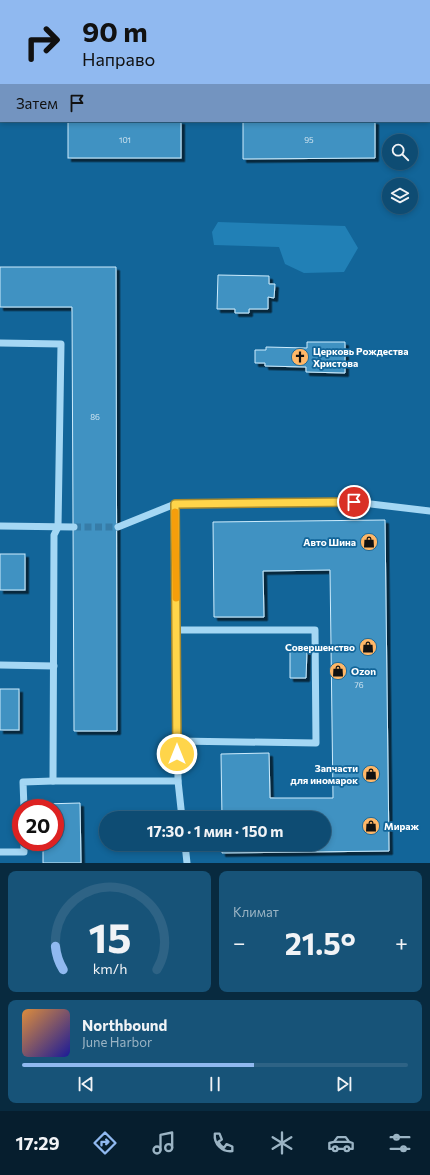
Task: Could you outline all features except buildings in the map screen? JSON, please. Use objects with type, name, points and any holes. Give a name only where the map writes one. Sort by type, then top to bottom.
[{"type":"lane","points":[[0,343],[61,344],[58,527],[54,535],[53,781]]},
{"type":"lane","points":[[118,527],[175,504],[354,502],[430,511]]},
{"type":"lane","points":[[175,504],[177,741],[178,781],[181,811]]},
{"type":"lane","points":[[0,526],[74,527]]},
{"type":"lane","points":[[176,630],[315,630],[316,743],[177,741]]},
{"type":"lane","points":[[0,665],[54,666]]},
{"type":"lane","points":[[24,799],[23,782],[178,781]]},
{"type":"lane","points":[[0,852],[24,851]]},
{"type":"lane","points":[[186,851],[187,863]]},
{"type":"shaded area","points":[[218,222],[345,226],[358,248],[344,272],[304,273],[285,264],[279,247],[214,245],[212,232]]},
{"type":"tunnel","points":[[74,527],[118,527]]},
{"type":"slow traffic","points":[[175,512],[176,598]]},
{"type":"place","name":"Церковь Рождества Христова","points":[[300,357]]},
{"type":"place","name":"Авто Шина","points":[[369,542]]},
{"type":"place","name":"Совершенство","points":[[368,647]]},
{"type":"place","name":"Ozon","points":[[338,671]]},
{"type":"place","name":"Запчасти для иномарок","points":[[371,774]]},
{"type":"place","name":"Мираж","points":[[371,826]]},
{"type":"route","points":[[177,754],[175,504],[354,502]]}]
